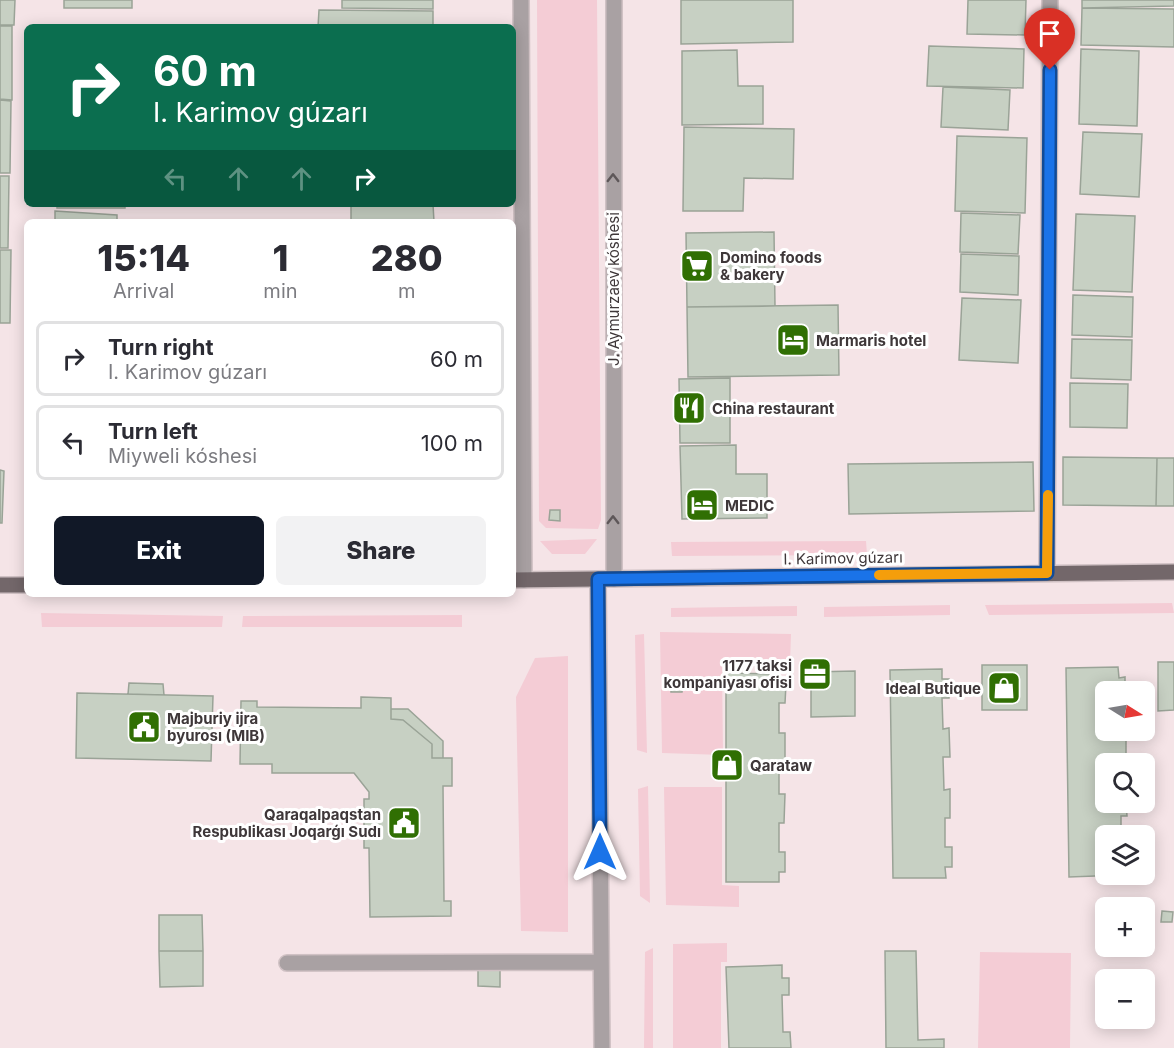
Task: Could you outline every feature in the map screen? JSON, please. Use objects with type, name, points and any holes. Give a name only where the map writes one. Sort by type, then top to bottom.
[{"type":"main road","name":"I. Karimov gúzarı","points":[[518,580],[1174,572]]},
{"type":"main road","points":[[0,585],[24,585]]},
{"type":"street","points":[[518,580],[521,0]]},
{"type":"street","name":"J. Aymurzaev kóshesi","points":[[614,0],[614,579]]},
{"type":"street","points":[[1047,573],[1050,0]]},
{"type":"street","points":[[598,579],[602,1048]]},
{"type":"street","points":[[287,963],[601,962]]},
{"type":"shaded area","points":[[537,0],[597,0],[601,520],[598,529],[546,528],[539,521]]},
{"type":"shaded area","points":[[597,539],[585,554],[552,554],[540,541]]},
{"type":"shaded area","points":[[866,541],[867,555],[672,556],[671,542]]},
{"type":"shaded area","points":[[1172,603],[1174,613],[989,615],[985,605]]},
{"type":"shaded area","points":[[950,605],[950,615],[824,617],[824,607]]},
{"type":"shaded area","points":[[797,606],[797,616],[671,617],[671,608]]},
{"type":"shaded area","points":[[41,613],[223,616],[222,627],[42,627]]},
{"type":"shaded area","points":[[462,615],[462,627],[242,627],[243,616]]},
{"type":"shaded area","points":[[660,632],[791,634],[790,665],[722,665],[723,755],[662,753]]},
{"type":"shaded area","points":[[644,634],[647,753],[637,750],[635,635]]},
{"type":"shaded area","points":[[568,656],[568,932],[521,931],[516,697],[535,658]]},
{"type":"shaded area","points":[[648,786],[650,903],[640,896],[638,789]]},
{"type":"shaded area","points":[[664,787],[722,787],[722,885],[739,886],[739,907],[666,905]]},
{"type":"shaded area","points":[[727,943],[727,962],[721,962],[721,1048],[673,1048],[673,944]]},
{"type":"shaded area","points":[[653,948],[653,1048],[644,1048],[645,952]]},
{"type":"shaded area","points":[[980,952],[1071,953],[1070,1048],[978,1048]]},
{"type":"building","points":[[0,0],[15,0],[14,25],[0,25]]},
{"type":"building","points":[[64,0],[132,0],[132,8],[64,8]]},
{"type":"building","points":[[342,0],[433,0],[433,9],[342,8]]},
{"type":"building","points":[[681,0],[793,0],[793,42],[681,44]]},
{"type":"building","points":[[968,0],[1026,0],[1025,35],[967,34]]},
{"type":"building","points":[[1082,0],[1174,0],[1174,6],[1082,8]]},
{"type":"building","points":[[1082,8],[1174,9],[1174,47],[1081,45]]},
{"type":"building","points":[[319,10],[433,11],[433,24],[318,24]]},
{"type":"building","points":[[0,26],[12,26],[12,100],[0,99]]},
{"type":"building","points":[[929,46],[1024,49],[1023,88],[927,86]]},
{"type":"building","points":[[1081,49],[1139,51],[1137,126],[1079,124]]},
{"type":"building","points":[[737,50],[738,86],[763,86],[763,124],[682,125],[682,51]]},
{"type":"building","points":[[943,87],[1010,90],[1008,130],[941,127]]},
{"type":"building","points":[[0,100],[11,101],[10,173],[0,173]]},
{"type":"building","points":[[684,127],[794,129],[793,179],[744,178],[743,211],[683,211]]},
{"type":"building","points":[[1083,132],[1142,134],[1139,197],[1080,194]]},
{"type":"building","points":[[957,136],[1027,138],[1025,213],[955,211]]},
{"type":"building","points":[[0,176],[9,176],[8,248],[0,248]]},
{"type":"building","points":[[57,207],[125,207],[125,208]]},
{"type":"building","points":[[351,207],[433,207],[434,219],[351,219]]},
{"type":"building","points":[[55,211],[117,215],[117,219],[55,219]]},
{"type":"building","points":[[961,213],[1020,215],[1018,254],[960,252]]},
{"type":"building","points":[[1076,214],[1135,216],[1132,292],[1073,290]]},
{"type":"building","points":[[774,232],[775,306],[687,307],[686,233]]},
{"type":"building","points":[[0,250],[11,250],[10,323],[0,323]]},
{"type":"building","points":[[961,254],[1019,256],[1018,295],[960,292]]},
{"type":"building","points":[[1073,295],[1133,297],[1132,337],[1072,335]]},
{"type":"building","points":[[962,298],[1021,300],[1018,363],[959,360]]},
{"type":"building","points":[[838,305],[839,375],[688,377],[687,307]]},
{"type":"building","points":[[1072,339],[1132,340],[1131,380],[1071,378]]},
{"type":"building","points":[[730,378],[730,443],[680,443],[679,379]]},
{"type":"building","points":[[1070,383],[1128,384],[1127,428],[1070,427]]},
{"type":"building","points":[[736,445],[736,474],[767,474],[767,518],[682,519],[680,446]]},
{"type":"building","points":[[1063,457],[1157,458],[1156,506],[1063,505]]},
{"type":"building","points":[[1157,458],[1174,458],[1174,506],[1156,506]]},
{"type":"building","points":[[1033,462],[1034,511],[849,514],[848,464]]},
{"type":"building","points":[[0,470],[4,471],[2,523],[0,523]]},
{"type":"building","points":[[550,510],[560,510],[560,521],[549,520]]},
{"type":"building","points":[[1158,662],[1174,662],[1174,710],[1158,711]]},
{"type":"building","name":"Ideal Butique","points":[[982,665],[1027,665],[1027,710],[982,710]]},
{"type":"building","points":[[1118,667],[1119,678],[1125,677],[1125,681],[1095,681],[1095,741],[1126,741],[1126,753],[1095,753],[1095,813],[1127,813],[1127,816],[1121,816],[1121,825],[1095,825],[1095,876],[1069,877],[1066,668]]},
{"type":"building","points":[[942,669],[942,679],[949,679],[949,698],[942,698],[943,729],[949,728],[950,757],[943,757],[944,790],[950,789],[950,818],[945,818],[945,847],[952,847],[952,867],[945,867],[946,878],[893,878],[890,670]]},
{"type":"building","points":[[855,671],[855,716],[811,717],[811,672]]},
{"type":"building","points":[[726,673],[779,674],[779,684],[786,684],[785,703],[779,703],[779,733],[785,733],[785,762],[779,762],[779,794],[785,794],[784,823],[779,823],[779,852],[785,852],[785,872],[779,872],[779,882],[726,882]]},
{"type":"building","points":[[671,681],[683,681],[682,692],[671,692]]},
{"type":"building","points":[[129,683],[163,684],[164,695],[128,694]]},
{"type":"building","name":"Majburiy ijra byurosı (MIB)","points":[[77,693],[213,696],[211,761],[76,758]]},
{"type":"building","name":"Qaraqalpaqstan Respublikası Joqarǵı Sudı","points":[[361,697],[391,698],[391,719],[403,720],[432,744],[432,758],[452,758],[452,786],[443,786],[444,901],[451,901],[451,916],[370,917],[369,848],[364,848],[364,799],[369,799],[369,792],[354,773],[272,773],[272,764],[240,764],[241,701],[257,701],[257,707],[361,708]]},
{"type":"building","points":[[391,709],[408,709],[443,741],[443,758],[432,758],[432,744],[403,720],[391,719]]},
{"type":"building","points":[[1162,911],[1173,912],[1172,922],[1161,922]]},
{"type":"building","points":[[159,915],[202,915],[203,951],[159,951]]},
{"type":"building","points":[[159,951],[203,951],[203,986],[160,987]]},
{"type":"building","points":[[885,951],[916,951],[918,1040],[944,1039],[944,1048],[886,1048]]},
{"type":"building","points":[[478,955],[500,955],[500,987],[478,986]]},
{"type":"building","points":[[782,965],[782,978],[789,978],[789,995],[782,995],[783,1032],[790,1032],[791,1048],[729,1048],[726,967]]},
{"type":"slow traffic","points":[[879,575],[1047,573],[1048,495]]},
{"type":"place","name":"Domino foods & bakery","points":[[697,266]]},
{"type":"place","name":"Marmaris hotel","points":[[793,340]]},
{"type":"place","name":"China restaurant","points":[[689,408]]},
{"type":"place","name":"MEDIC","points":[[702,505]]},
{"type":"place","name":"1177 taksi kompaniyası ofisi","points":[[815,674]]},
{"type":"place","name":"Ideal Butique","points":[[1004,688]]},
{"type":"place","name":"Majburiy ijra byurosı (MIB)","points":[[144,727]]},
{"type":"place","name":"Qarataw","points":[[727,765]]},
{"type":"place","name":"Qaraqalpaqstan Respublikası Joqarǵı Sudı","points":[[404,823]]},
{"type":"route","points":[[600,852],[598,579],[1047,573],[1050,70]]}]
